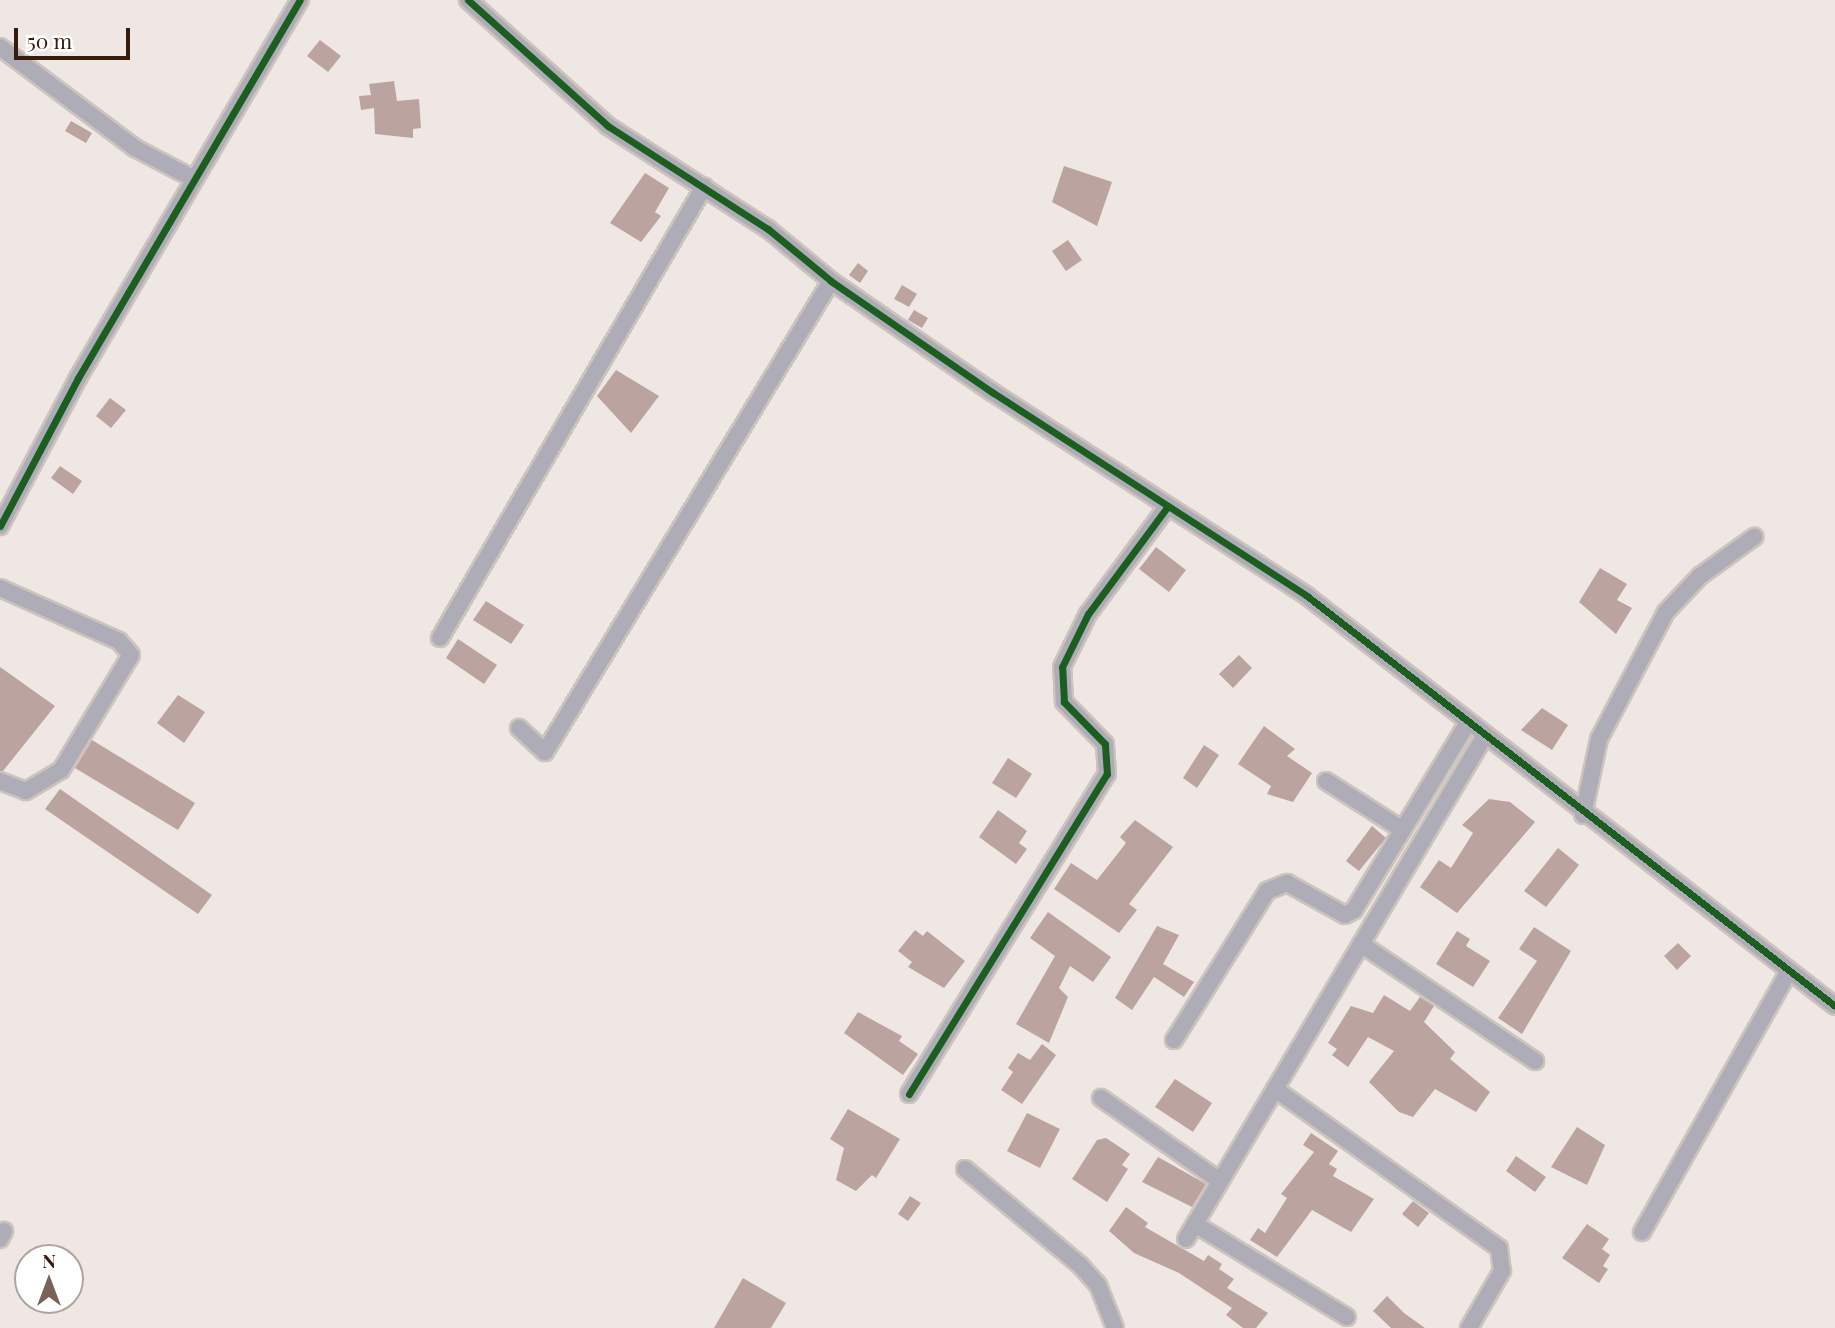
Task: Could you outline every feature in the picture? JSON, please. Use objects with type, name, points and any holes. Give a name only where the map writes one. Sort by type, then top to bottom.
[{"type":"street","points":[[0,526],[194,179],[300,0]]},
{"type":"street","points":[[468,0],[608,126],[704,187],[831,281],[1307,596],[1583,816],[1835,1006]]},
{"type":"street","points":[[0,47],[135,148],[194,179]]},
{"type":"street","points":[[440,638],[704,187]]},
{"type":"street","points":[[519,729],[545,752],[831,281]]},
{"type":"street","points":[[909,1094],[1107,774],[1105,744],[1064,702],[1062,667],[1088,614],[1168,506]]},
{"type":"street","points":[[1583,816],[1599,739],[1666,612],[1700,576],[1754,537]]},
{"type":"street","points":[[0,588],[119,641],[131,655],[61,770],[26,791],[0,781]]},
{"type":"street","points":[[1174,1040],[1267,891],[1287,883],[1350,914],[1467,724]]},
{"type":"street","points":[[1186,1239],[1484,737]]},
{"type":"street","points":[[1326,781],[1403,830]]},
{"type":"street","points":[[1361,944],[1535,1061]]},
{"type":"street","points":[[1642,1232],[1789,971]]},
{"type":"street","points":[[1275,1088],[1499,1248],[1502,1271],[1469,1328]]},
{"type":"street","points":[[1101,1098],[1220,1181]]},
{"type":"street","points":[[965,1169],[1080,1265],[1098,1285],[1115,1328]]},
{"type":"street","points":[[1195,1224],[1347,1317]]},
{"type":"building","points":[[320,40],[341,56],[328,72],[307,56]]},
{"type":"building","points":[[394,81],[397,101],[419,99],[421,128],[413,129],[413,138],[375,134],[374,108],[361,110],[359,96],[371,95],[369,84]]},
{"type":"building","points":[[71,121],[92,133],[86,143],[65,131]]},
{"type":"building","points":[[1064,166],[1112,182],[1097,226],[1052,202]]},
{"type":"building","points":[[645,173],[669,188],[655,212],[661,216],[641,242],[610,223]]},
{"type":"building","points":[[1068,240],[1082,260],[1066,271],[1052,251]]},
{"type":"building","points":[[858,263],[868,271],[860,283],[849,275]]},
{"type":"building","points":[[902,285],[917,294],[909,307],[894,299]]},
{"type":"building","points":[[914,310],[928,318],[922,328],[908,320]]},
{"type":"building","points":[[616,370],[659,396],[631,433],[597,396]]},
{"type":"building","points":[[110,398],[126,410],[111,428],[96,416]]},
{"type":"building","points":[[60,466],[82,481],[73,494],[51,478]]},
{"type":"building","points":[[1156,547],[1186,570],[1169,592],[1139,569]]},
{"type":"building","points":[[1600,568],[1627,584],[1617,600],[1632,608],[1616,634],[1579,602]]},
{"type":"building","points":[[486,601],[524,625],[511,644],[473,620]]},
{"type":"building","points":[[458,639],[497,665],[484,684],[446,658]]},
{"type":"building","points":[[1239,655],[1252,668],[1233,688],[1219,674]]},
{"type":"building","points":[[0,667],[55,706],[3,771],[0,771]]},
{"type":"building","points":[[178,695],[205,712],[184,743],[157,723]]},
{"type":"building","points":[[1542,708],[1568,725],[1552,750],[1521,730]]},
{"type":"building","points":[[1264,726],[1295,749],[1287,756],[1312,773],[1293,802],[1267,794],[1271,786],[1238,764]]},
{"type":"building","points":[[92,740],[195,803],[178,830],[75,768]]},
{"type":"building","points":[[1204,745],[1219,755],[1197,788],[1183,778]]},
{"type":"building","points":[[1008,758],[1032,774],[1016,798],[992,783]]},
{"type":"building","points":[[60,789],[212,895],[198,914],[45,809]]},
{"type":"building","points":[[1489,799],[1510,802],[1535,822],[1457,913],[1420,887],[1439,860],[1451,868],[1473,833],[1462,825]]},
{"type":"building","points":[[998,810],[1027,831],[1019,843],[1027,849],[1016,864],[979,837]]},
{"type":"building","points":[[1135,820],[1173,847],[1129,904],[1137,910],[1119,933],[1054,889],[1071,863],[1097,880],[1126,843],[1120,837]]},
{"type":"building","points":[[1372,826],[1386,838],[1359,871],[1346,861]]},
{"type":"building","points":[[1558,848],[1579,865],[1546,907],[1524,891]]},
{"type":"building","points":[[1048,912],[1111,957],[1093,982],[1070,966],[1059,988],[1068,997],[1049,1043],[1016,1024],[1055,956],[1030,938]]},
{"type":"building","points":[[1157,926],[1179,935],[1163,964],[1194,982],[1184,997],[1154,977],[1132,1010],[1115,998]]},
{"type":"building","points":[[1534,927],[1571,951],[1522,1034],[1498,1018],[1537,961],[1519,949]]},
{"type":"building","points":[[915,930],[923,936],[927,931],[965,961],[944,988],[908,967],[912,962],[898,951]]},
{"type":"building","points":[[1457,931],[1470,939],[1466,946],[1490,961],[1473,987],[1436,964]]},
{"type":"building","points":[[1678,943],[1691,956],[1677,970],[1664,956]]},
{"type":"building","points":[[1384,995],[1410,1011],[1420,997],[1434,1006],[1424,1022],[1455,1052],[1450,1059],[1490,1092],[1476,1112],[1435,1089],[1413,1117],[1399,1112],[1369,1082],[1394,1051],[1368,1037],[1348,1067],[1332,1055],[1337,1049],[1328,1043],[1351,1006],[1373,1013]]},
{"type":"building","points":[[858,1012],[902,1036],[899,1041],[918,1054],[903,1075],[844,1033]]},
{"type":"building","points":[[1042,1044],[1056,1055],[1022,1104],[1001,1090],[1013,1072],[1008,1068],[1018,1053],[1030,1060]]},
{"type":"building","points":[[1175,1079],[1212,1103],[1193,1132],[1155,1107]]},
{"type":"building","points":[[848,1109],[900,1139],[876,1178],[872,1175],[856,1191],[836,1180],[844,1148],[830,1139]]},
{"type":"building","points":[[1027,1113],[1060,1129],[1040,1168],[1007,1151]]},
{"type":"building","points":[[1577,1127],[1605,1145],[1587,1185],[1551,1167]]},
{"type":"building","points":[[1311,1133],[1338,1151],[1329,1164],[1337,1169],[1333,1176],[1374,1199],[1351,1232],[1312,1210],[1277,1257],[1250,1240],[1258,1228],[1265,1233],[1287,1198],[1281,1194],[1314,1152],[1303,1145]]},
{"type":"building","points":[[1106,1138],[1130,1154],[1122,1165],[1128,1169],[1107,1202],[1072,1179],[1097,1140]]},
{"type":"building","points":[[1516,1156],[1546,1177],[1535,1192],[1506,1171]]},
{"type":"building","points":[[1158,1157],[1206,1184],[1192,1207],[1142,1182]]},
{"type":"building","points":[[910,1196],[921,1203],[908,1221],[898,1214]]},
{"type":"building","points":[[1413,1201],[1429,1213],[1418,1227],[1402,1214]]},
{"type":"building","points":[[1126,1207],[1148,1223],[1145,1227],[1204,1261],[1208,1255],[1222,1264],[1219,1269],[1234,1279],[1227,1288],[1268,1313],[1256,1328],[1243,1328],[1226,1315],[1232,1308],[1179,1273],[1134,1253],[1109,1231]]},
{"type":"building","points":[[1587,1224],[1609,1239],[1602,1249],[1610,1255],[1603,1266],[1608,1269],[1599,1283],[1562,1258]]},
{"type":"building","points":[[743,1278],[786,1303],[771,1328],[714,1328]]},
{"type":"building","points":[[1387,1296],[1425,1328],[1391,1328],[1373,1311]]},
{"type":"cycle path","points":[[0,526],[78,378],[300,0]]},
{"type":"cycle path","points":[[468,0],[608,126],[768,229],[831,281],[992,392],[1307,596],[1835,1006]]},
{"type":"cycle path","points":[[909,1094],[1107,774],[1105,744],[1064,702],[1062,667],[1088,614],[1168,506]]}]
